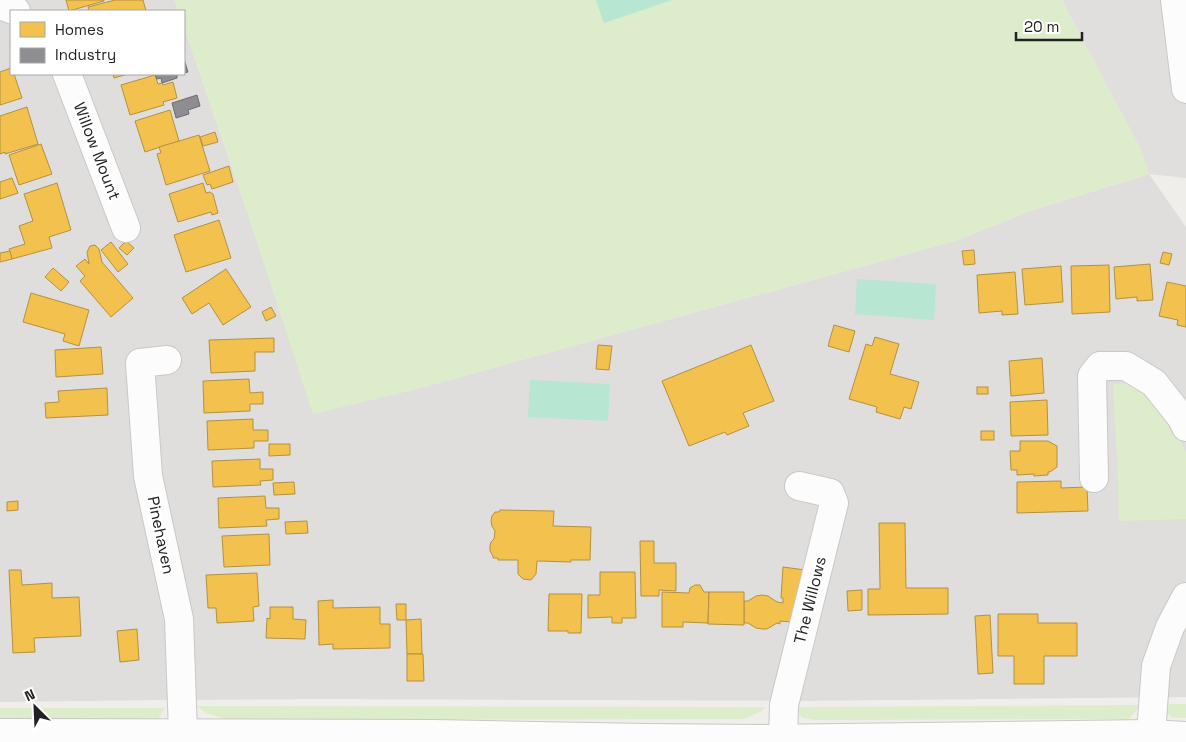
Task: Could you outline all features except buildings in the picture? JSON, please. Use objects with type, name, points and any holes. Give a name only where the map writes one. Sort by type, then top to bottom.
[{"type":"street","points":[[1175,0],[1186,88]]},
{"type":"street","points":[[0,6],[13,10]]},
{"type":"street","name":"Willow Mount","points":[[67,75],[126,228]]},
{"type":"street","name":"Pinehaven","points":[[167,360],[140,363],[148,476],[179,619],[183,733]]},
{"type":"street","points":[[1094,478],[1092,376],[1100,366],[1126,366],[1154,383],[1186,427]]},
{"type":"street","name":"The Willows","points":[[766,740],[784,705],[834,503],[830,493],[799,486]]},
{"type":"street","points":[[1151,734],[1156,666],[1170,627],[1186,597]]},
{"type":"street","points":[[0,733],[183,733],[434,738],[766,740],[1151,734],[1186,736]]},
{"type":"shaded area","points":[[0,0],[175,0],[178,10],[10,10],[10,75],[185,75],[185,30],[246,209],[409,391],[958,240],[1033,210],[1149,174],[1186,227],[1186,697],[796,701],[320,699],[0,702]]},
{"type":"shaded area","points":[[1062,0],[1186,0],[1186,178],[1149,174],[1140,148]]},
{"type":"green space","points":[[175,0],[1062,0],[1140,148],[1149,174],[1033,210],[958,240],[409,391],[313,414],[185,30],[185,10],[178,10]]},
{"type":"green space","points":[[596,0],[672,0],[604,23]]},
{"type":"green space","points":[[857,279],[936,284],[934,320],[855,314]]},
{"type":"green space","points":[[530,380],[610,384],[608,421],[528,417]]},
{"type":"green space","points":[[1126,383],[1136,387],[1163,407],[1186,452],[1186,519],[1119,521],[1113,384]]},
{"type":"green space","points":[[1163,704],[1186,704],[1186,718],[1173,718],[1162,708]]},
{"type":"green space","points":[[1141,705],[1129,719],[815,720],[802,718],[795,707]]},
{"type":"green space","points":[[197,706],[766,707],[760,712],[744,719],[229,720],[206,713]]},
{"type":"green space","points":[[0,708],[165,708],[158,719],[0,720]]}]
